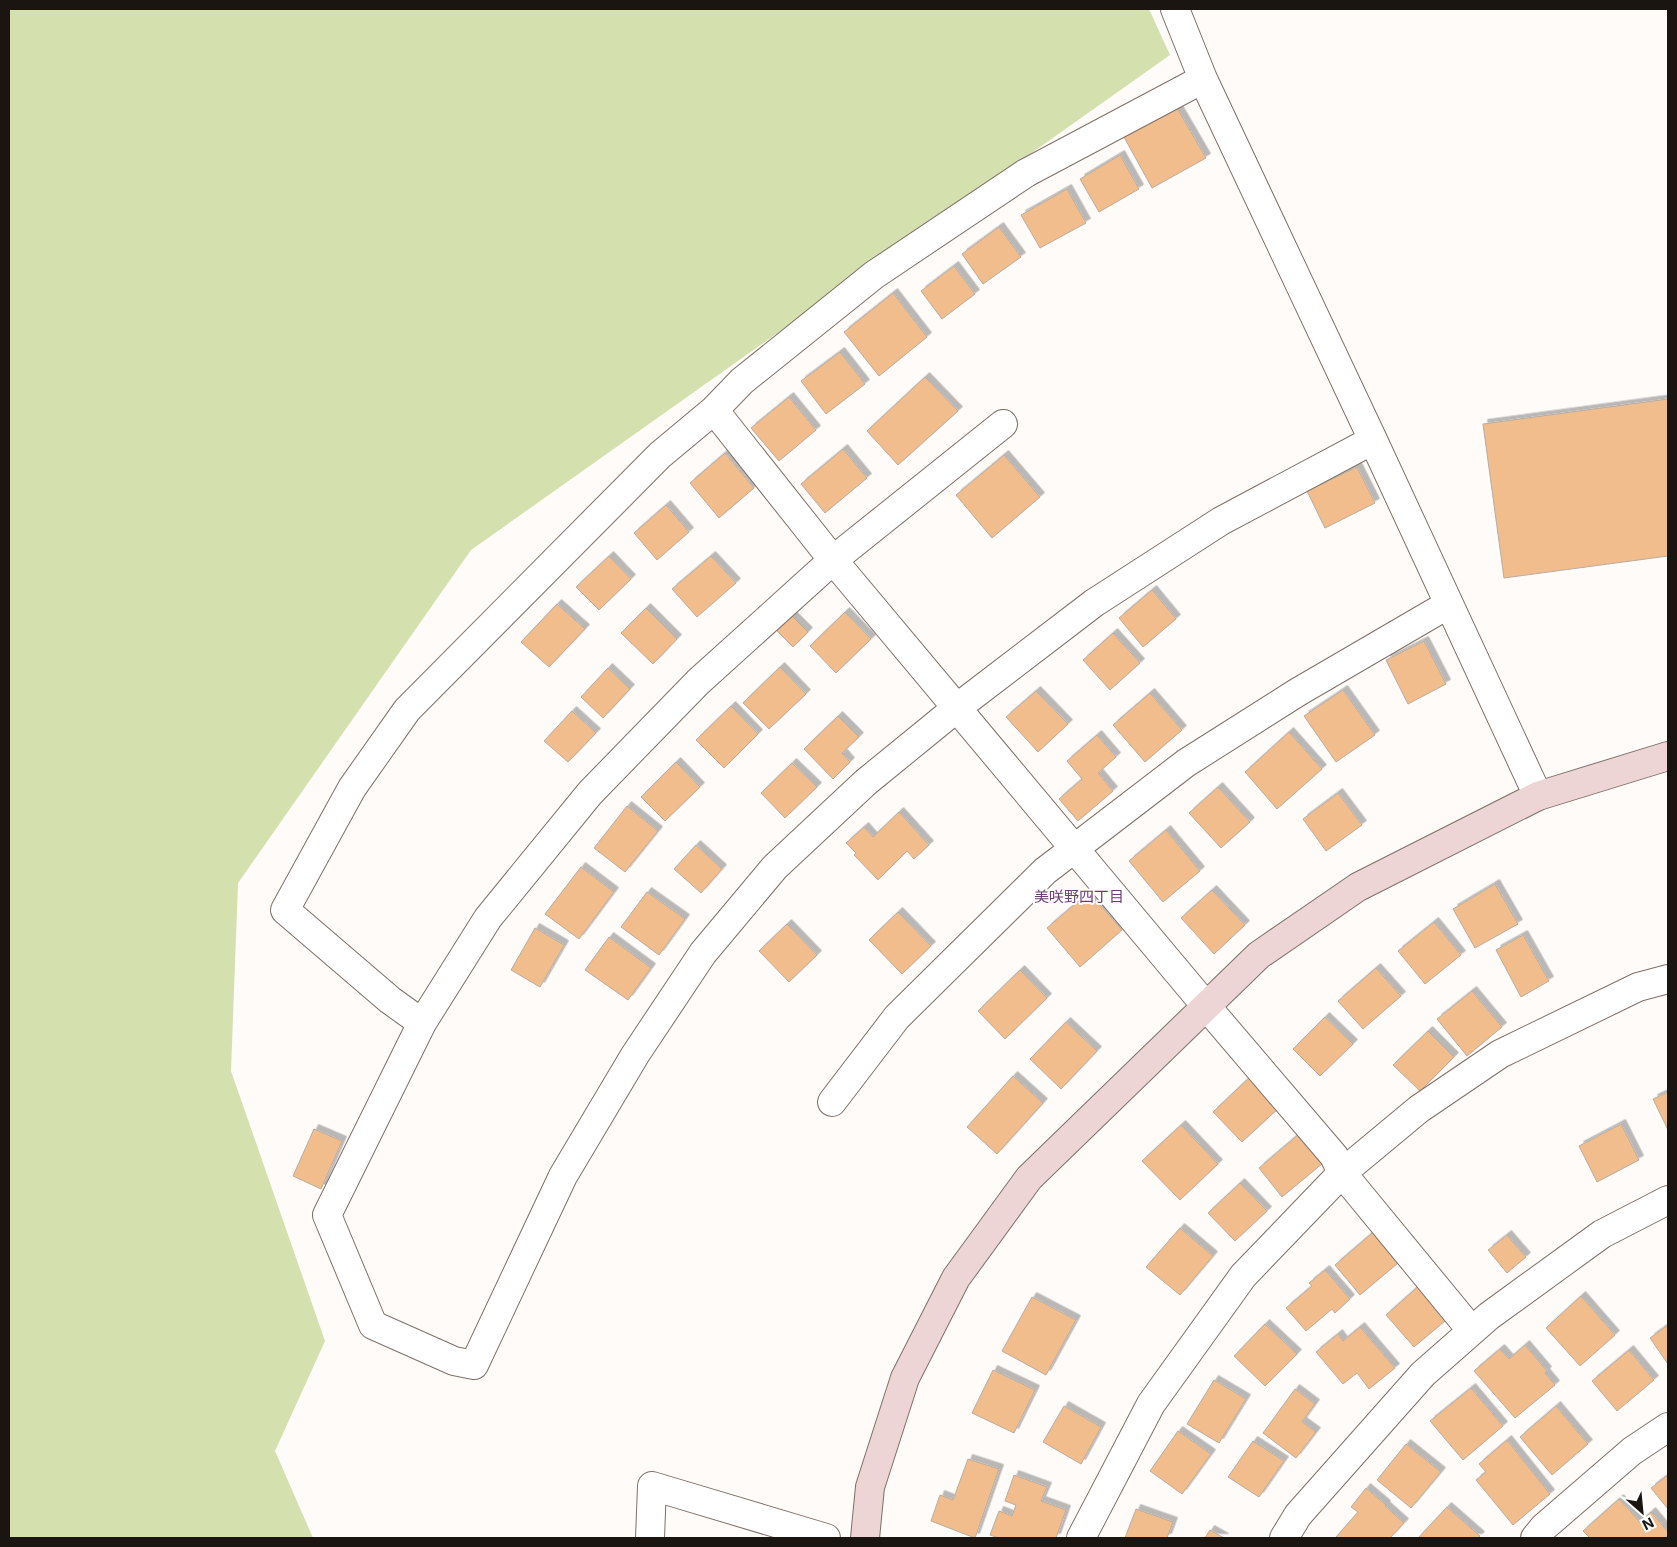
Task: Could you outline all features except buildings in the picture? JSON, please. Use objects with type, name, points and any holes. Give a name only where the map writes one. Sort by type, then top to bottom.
[{"type":"street","points":[[1175,9],[1204,79],[1538,796]]},
{"type":"street","points":[[422,1022],[390,1000],[284,910],[352,788],[407,710],[660,454],[714,410],[742,381],[874,275],[1026,173],[1204,79]]},
{"type":"street","points":[[714,410],[833,560],[1334,1156],[1342,1173],[1472,1331]]},
{"type":"street","points":[[1003,424],[833,560],[698,682],[590,793],[488,918],[422,1022],[327,1215],[373,1325],[454,1361],[474,1366],[563,1176],[635,1054],[703,953],[775,867],[866,782],[958,707],[1094,603],[1221,521],[1373,440]]},
{"type":"street","points":[[832,1102],[897,1017],[1044,871],[1186,763],[1298,692],[1449,604]]},
{"type":"street","points":[[865,1538],[870,1487],[905,1378],[956,1278],[1029,1178],[1260,955],[1358,887],[1538,796],[1668,756]]},
{"type":"street","points":[[1081,1538],[1151,1404],[1243,1276],[1342,1173],[1419,1109],[1500,1054],[1638,987],[1668,979]]},
{"type":"street","points":[[1284,1538],[1298,1515],[1423,1374],[1489,1316],[1602,1234],[1668,1200]]},
{"type":"street","points":[[1535,1538],[1544,1527],[1632,1450],[1668,1426]]},
{"type":"street","points":[[650,1538],[652,1486],[826,1538]]},
{"type":"green space","points":[[9,9],[1149,9],[1170,55],[471,550],[238,883],[231,1071],[325,1341],[275,1451],[313,1538],[9,1538]]},
{"type":"district","name":"美咲野四丁目","points":[[1079,896]]}]
